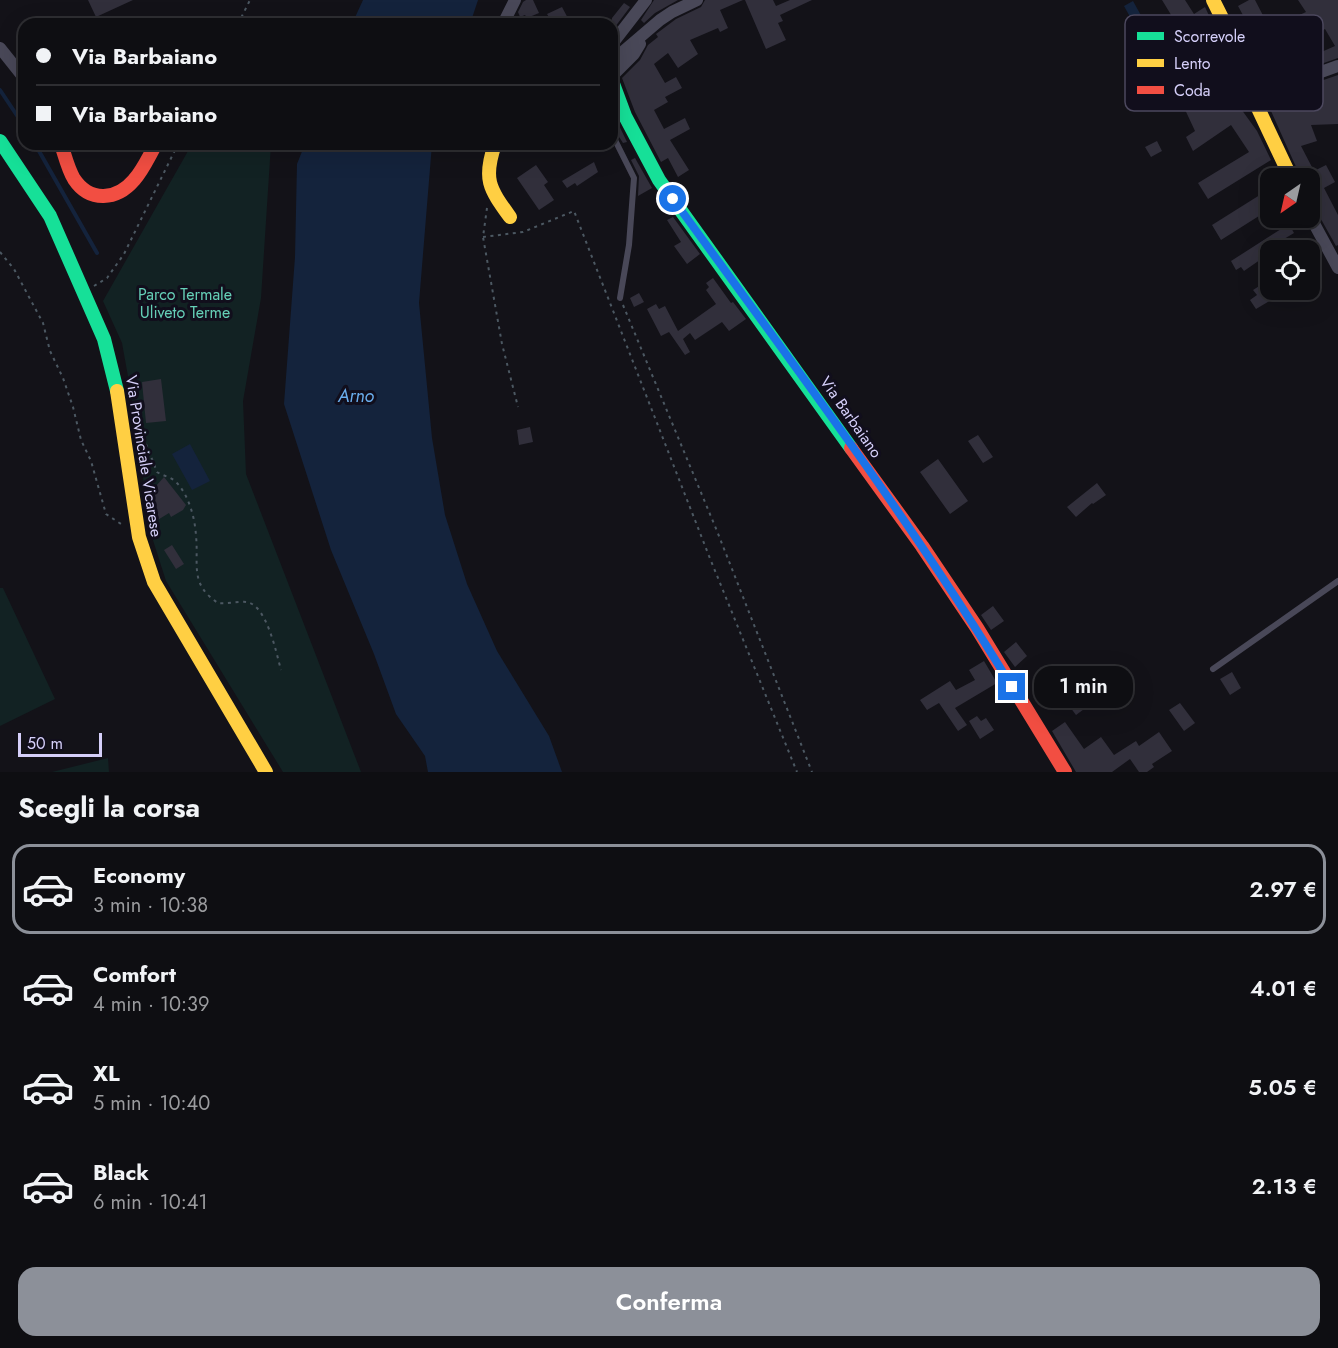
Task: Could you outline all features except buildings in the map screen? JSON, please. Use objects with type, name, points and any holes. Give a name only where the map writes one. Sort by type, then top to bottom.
[{"type":"street","points":[[506,18],[515,0]]},
{"type":"street","points":[[618,36],[646,0]]},
{"type":"street","points":[[618,56],[672,12],[697,0]]},
{"type":"street","points":[[1213,0],[1220,15]]},
{"type":"street","points":[[618,70],[634,54],[644,34]]},
{"type":"street","points":[[0,48],[18,70]]},
{"type":"street","points":[[1323,71],[1338,66]]},
{"type":"street","name":"Via Barbaiano","points":[[618,97],[625,116],[659,180],[922,546],[977,628],[1065,772]]},
{"type":"street","points":[[1259,111],[1285,168]]},
{"type":"street","name":"Via Provinciale Vicarese","points":[[0,141],[50,216],[104,339],[115,378],[139,537],[154,582],[266,772]]},
{"type":"street","points":[[63,150],[77,183],[93,196],[105,197],[117,194],[132,183],[152,150]]},
{"type":"street","points":[[493,150],[486,174],[491,190],[510,217]]},
{"type":"street","points":[[1316,228],[1338,268]]},
{"type":"lane","points":[[618,146],[634,178],[628,245],[620,298]]},
{"type":"lane","points":[[1213,669],[1338,581]]},
{"type":"path","points":[[241,18],[250,0]]},
{"type":"path","points":[[96,285],[107,278],[124,254],[175,150]]},
{"type":"path","points":[[491,190],[483,237],[502,344],[518,407]]},
{"type":"path","points":[[483,237],[523,232],[574,211],[709,556],[797,772]]},
{"type":"path","points":[[0,252],[14,269],[43,323],[50,351],[63,378],[81,440],[91,461],[106,514],[121,524]]},
{"type":"path","points":[[620,298],[717,531],[812,772]]},
{"type":"path","points":[[146,444],[157,472],[176,482],[192,512],[196,536],[195,565],[202,590],[218,603],[247,602],[263,615],[281,670]]},
{"type":"green space","name":"Parco Termale Uliveto Terme","points":[[189,150],[271,150],[261,298],[243,401],[246,474],[361,772],[283,772],[166,581],[151,534],[122,343],[103,301]]},
{"type":"green space","points":[[0,588],[3,588],[55,699],[0,726]]},
{"type":"green space","points":[[108,758],[109,772],[52,772]]},
{"type":"water","points":[[363,0],[478,0],[472,18],[355,18]]},
{"type":"water","points":[[1133,1],[1141,15],[1129,15],[1124,6]]},
{"type":"water","name":"Arno","points":[[303,150],[432,150],[419,303],[432,438],[445,515],[467,584],[497,651],[549,736],[562,772],[428,772],[425,756],[396,714],[331,550],[284,404],[295,257],[297,164]]},
{"type":"water","points":[[190,444],[210,481],[192,490],[172,454]]},
{"type":"waterway","points":[[0,90],[18,117]]},
{"type":"waterway","points":[[38,150],[97,253]]},
{"type":"traffic: fast","points":[[618,97],[625,116],[659,180],[851,448]]},
{"type":"traffic: fast","points":[[0,141],[50,216],[104,339],[117,391]]},
{"type":"traffic: slow","points":[[1213,0],[1220,15]]},
{"type":"traffic: slow","points":[[1259,111],[1286,168]]},
{"type":"traffic: slow","points":[[493,150],[489,166],[490,183],[510,217]]},
{"type":"traffic: slow","points":[[117,391],[139,537],[154,582],[266,772]]},
{"type":"traffic: jam","points":[[63,150],[68,167],[80,187],[88,192],[104,196],[120,192],[127,187],[153,150]]},
{"type":"traffic: jam","points":[[851,448],[922,546],[977,628],[1065,772]]},
{"type":"route","points":[[673,199],[922,546],[977,628],[1012,687]]}]
